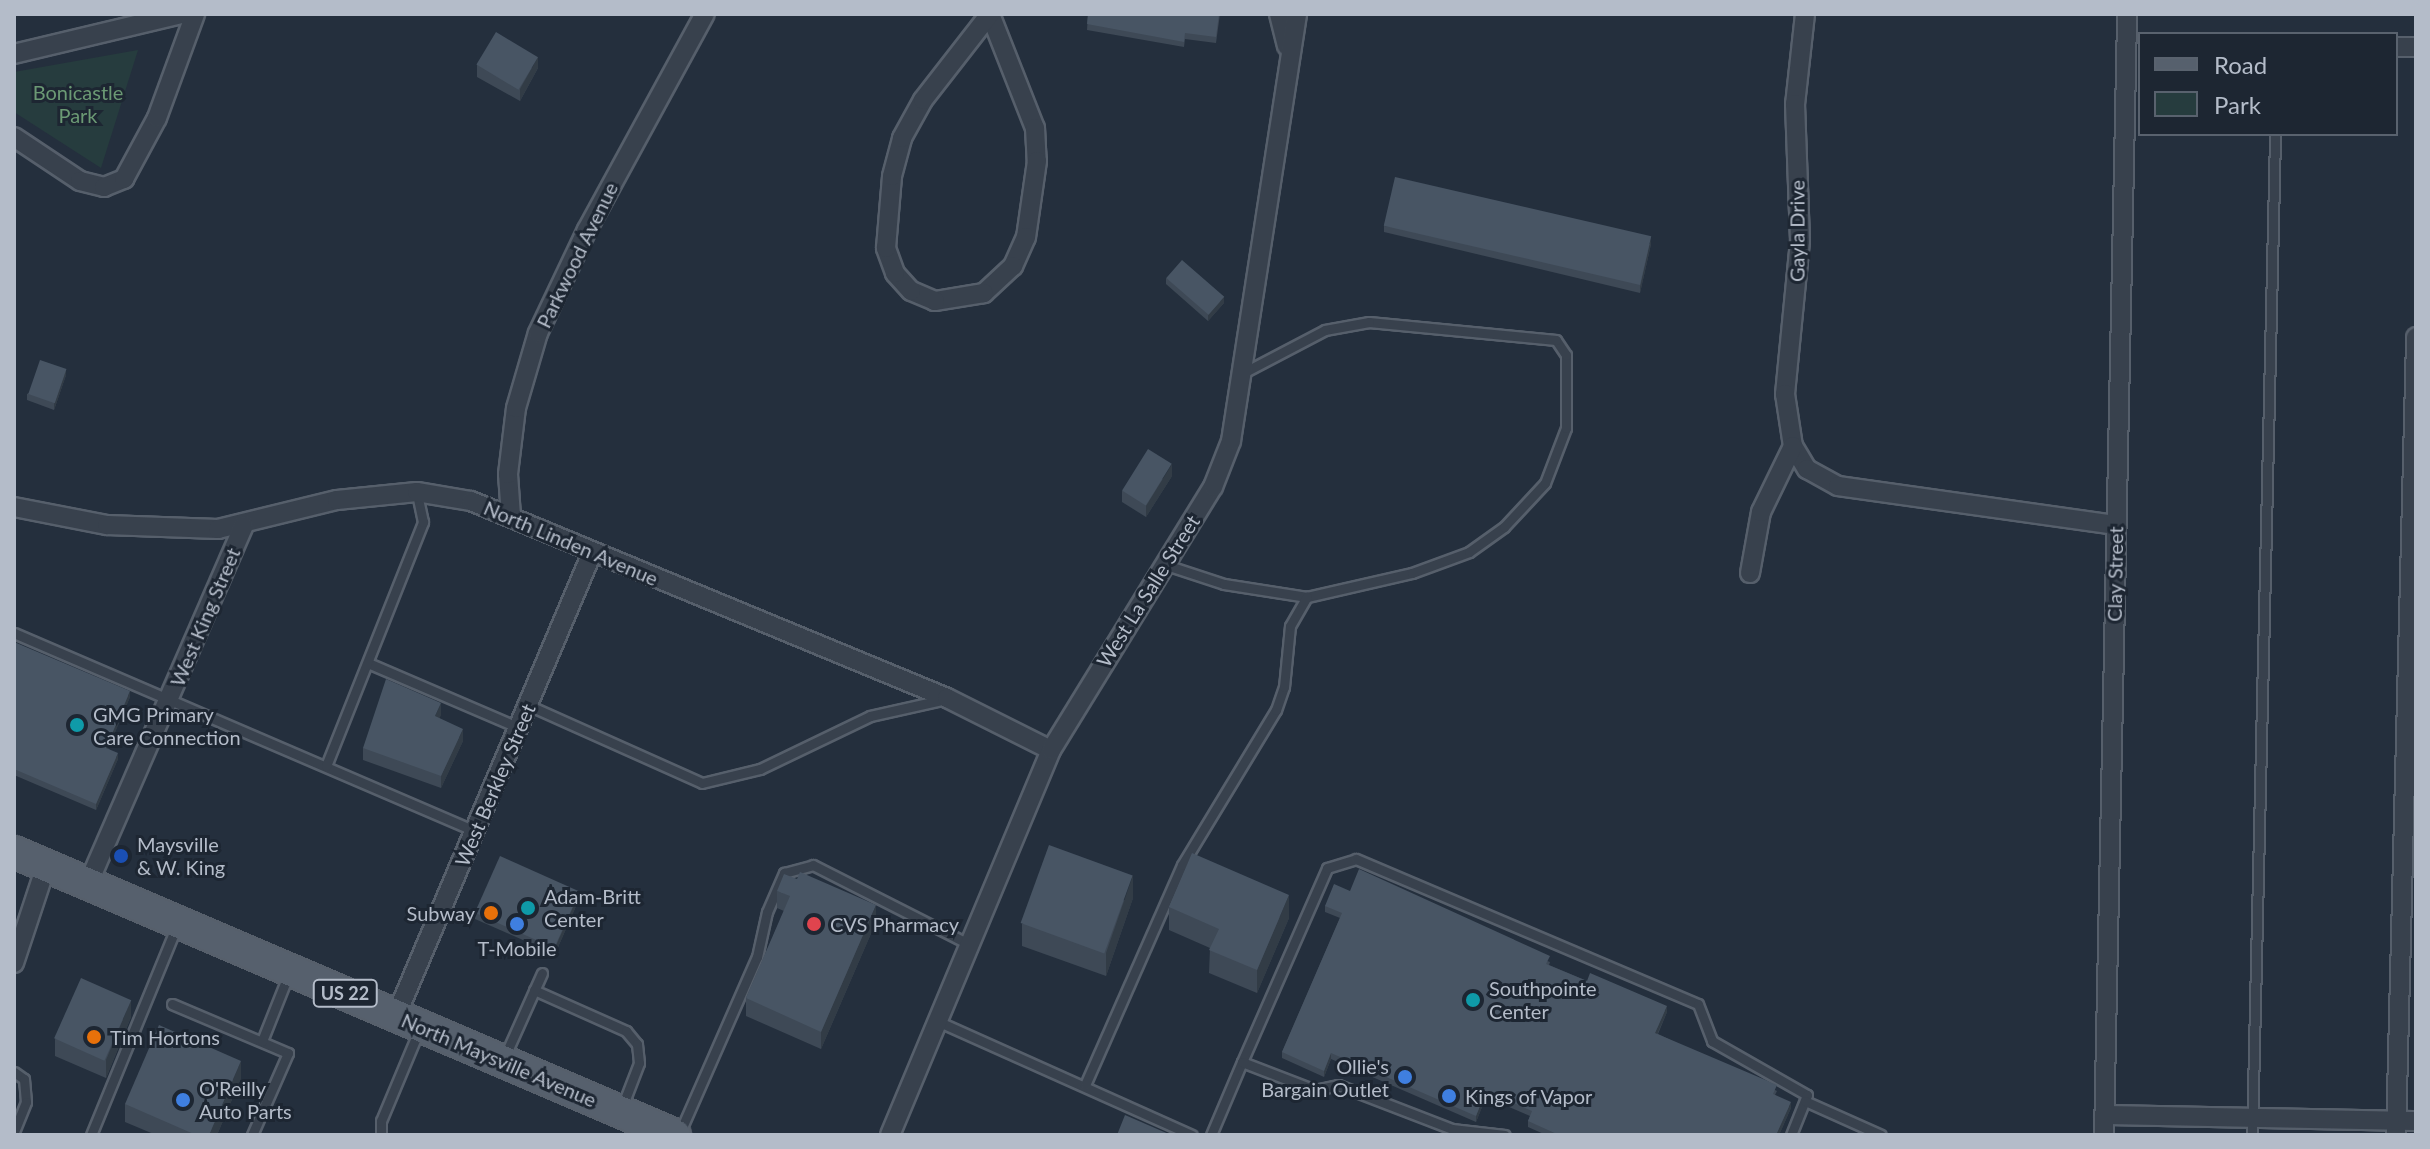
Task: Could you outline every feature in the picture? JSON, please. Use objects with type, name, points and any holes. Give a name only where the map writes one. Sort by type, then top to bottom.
[{"type":"main road","name":"North Maysville Avenue","points":[[14,852],[677,1135]]},
{"type":"street","points":[[14,54],[182,14]]},
{"type":"street","points":[[14,137],[80,181],[104,187],[124,179],[157,118],[195,14]]},
{"type":"street","points":[[990,14],[1035,128],[1037,161],[1026,237],[1013,266],[984,293],[935,301],[911,291],[895,273],[886,248],[892,176],[902,138],[923,100],[990,14]]},
{"type":"street","points":[[1279,14],[1289,52]]},
{"type":"street","name":"West La Salle Street","points":[[890,1135],[1051,750],[1213,487],[1231,441],[1245,372],[1289,52],[1297,14]]},
{"type":"street","name":"Gayla Drive","points":[[1793,446],[1785,394],[1800,241],[1795,104],[1805,14]]},
{"type":"street","name":"Clay Street","points":[[2104,1135],[2116,525],[2133,40],[2127,14]]},
{"type":"street","name":"Parkwood Avenue","points":[[511,516],[508,474],[516,408],[538,333],[587,230],[702,20]]},
{"type":"street","points":[[2396,1128],[2416,337]]},
{"type":"street","points":[[1793,446],[1807,469],[1838,486],[2116,525]]},
{"type":"street","points":[[1750,573],[1761,512],[1793,446]]},
{"type":"street","name":"North Linden Avenue","points":[[14,507],[123,526],[244,526],[337,500],[417,492],[471,501],[947,698],[1051,750]]},
{"type":"street","name":"West King Street","points":[[88,884],[244,526]]},
{"type":"street","name":"West Berkley Street","points":[[409,1021],[475,831],[592,553]]},
{"type":"street","points":[[14,963],[46,866]]},
{"type":"street","points":[[2104,1115],[2252,1127],[2396,1128],[2416,1121]]},
{"type":"lane","points":[[2252,1127],[2275,136]]},
{"type":"lane","points":[[1166,565],[1224,584],[1307,597],[1412,573],[1469,552],[1504,527],[1545,483],[1566,428],[1566,355],[1556,340],[1369,322],[1325,330],[1245,372]]},
{"type":"lane","points":[[326,766],[423,522],[417,492]]},
{"type":"lane","points":[[1085,1085],[1182,865],[1276,710],[1284,687],[1290,626],[1307,597]]},
{"type":"lane","points":[[14,633],[475,831]]},
{"type":"lane","points":[[368,663],[520,728]]},
{"type":"lane","points":[[530,706],[702,783],[760,769],[870,716],[947,698]]},
{"type":"lane","points":[[1211,1135],[1327,868],[1356,859],[1698,1004],[1712,1041],[1807,1095],[1791,1135]]},
{"type":"lane","points":[[677,1135],[757,957],[767,912],[784,873],[813,865],[969,944]]},
{"type":"lane","points":[[91,1135],[179,922]]},
{"type":"lane","points":[[262,1041],[290,970]]},
{"type":"lane","points":[[503,1061],[542,973]]},
{"type":"lane","points":[[534,990],[626,1031],[637,1044],[634,1084],[620,1112]]},
{"type":"lane","points":[[172,1004],[288,1053],[252,1135]]},
{"type":"lane","points":[[381,1135],[381,1121],[409,1021]]},
{"type":"lane","points":[[937,1021],[1192,1135]]},
{"type":"lane","points":[[1242,1062],[1315,1090],[1338,1085],[1452,1129],[1505,1135]]},
{"type":"lane","points":[[14,1072],[24,1079],[26,1102],[14,1131]]},
{"type":"lane","points":[[1805,1101],[1881,1135]]},
{"type":"green space","name":"Bonicastle Park","points":[[138,50],[101,168],[14,112],[14,72]]},
{"type":"building","points":[[1088,14],[1219,14],[1216,37],[1185,33],[1184,42],[1087,24]]},
{"type":"building","points":[[496,32],[538,57],[518,90],[476,65]]},
{"type":"building","points":[[1395,177],[1651,236],[1640,285],[1384,226]]},
{"type":"building","points":[[1182,260],[1224,297],[1209,315],[1166,278]]},
{"type":"building","points":[[40,360],[66,369],[55,403],[28,394]]},
{"type":"building","points":[[1148,449],[1172,464],[1146,505],[1122,491]]},
{"type":"building","name":"GMG Primary Care Connection","points":[[14,642],[130,691],[106,748],[118,753],[96,804],[14,769]]},
{"type":"building","points":[[386,679],[441,703],[435,716],[463,729],[441,776],[363,748]]},
{"type":"building","points":[[1049,845],[1133,875],[1104,953],[1021,923]]},
{"type":"building","points":[[1192,853],[1289,895],[1257,970],[1209,950],[1219,929],[1169,907]]},
{"type":"building","name":"Adam-Britt Center","points":[[500,856],[579,891],[554,948],[475,913]]},
{"type":"building","name":"Southpointe Center","points":[[1359,869],[1550,956],[1546,964],[1587,981],[1590,973],[1667,1006],[1655,1033],[1777,1085],[1773,1094],[1791,1102],[1776,1135],[1559,1135],[1528,1121],[1532,1111],[1486,1091],[1476,1116],[1331,1053],[1324,1071],[1282,1052],[1342,913],[1325,906],[1334,884],[1350,891]]},
{"type":"building","name":"CVS Pharmacy","points":[[800,872],[876,905],[821,1032],[746,998],[790,896],[777,891],[784,874],[797,879]]},
{"type":"building","name":"Tim Hortons","points":[[81,978],[131,1000],[104,1061],[54,1038]]},
{"type":"building","name":"O'Reilly Auto Parts","points":[[159,1025],[241,1061],[209,1135],[196,1135],[125,1104]]},
{"type":"building","points":[[1125,1115],[1171,1135],[1117,1135]]},
{"type":"place","name":"GMG Primary Care Connection","points":[[77,725]]},
{"type":"place","name":"Maysville & W. King","points":[[121,856]]},
{"type":"place","name":"Adam-Britt Center","points":[[528,908]]},
{"type":"place","name":"Subway","points":[[491,913]]},
{"type":"place","name":"T-Mobile","points":[[517,924]]},
{"type":"place","name":"CVS Pharmacy","points":[[814,924]]},
{"type":"place","name":"Southpointe Center","points":[[1473,1000]]},
{"type":"place","name":"Tim Hortons","points":[[94,1037]]},
{"type":"place","name":"Ollie's Bargain Outlet","points":[[1405,1077]]},
{"type":"place","name":"Kings of Vapor","points":[[1449,1096]]},
{"type":"place","name":"O'Reilly Auto Parts","points":[[183,1100]]}]
